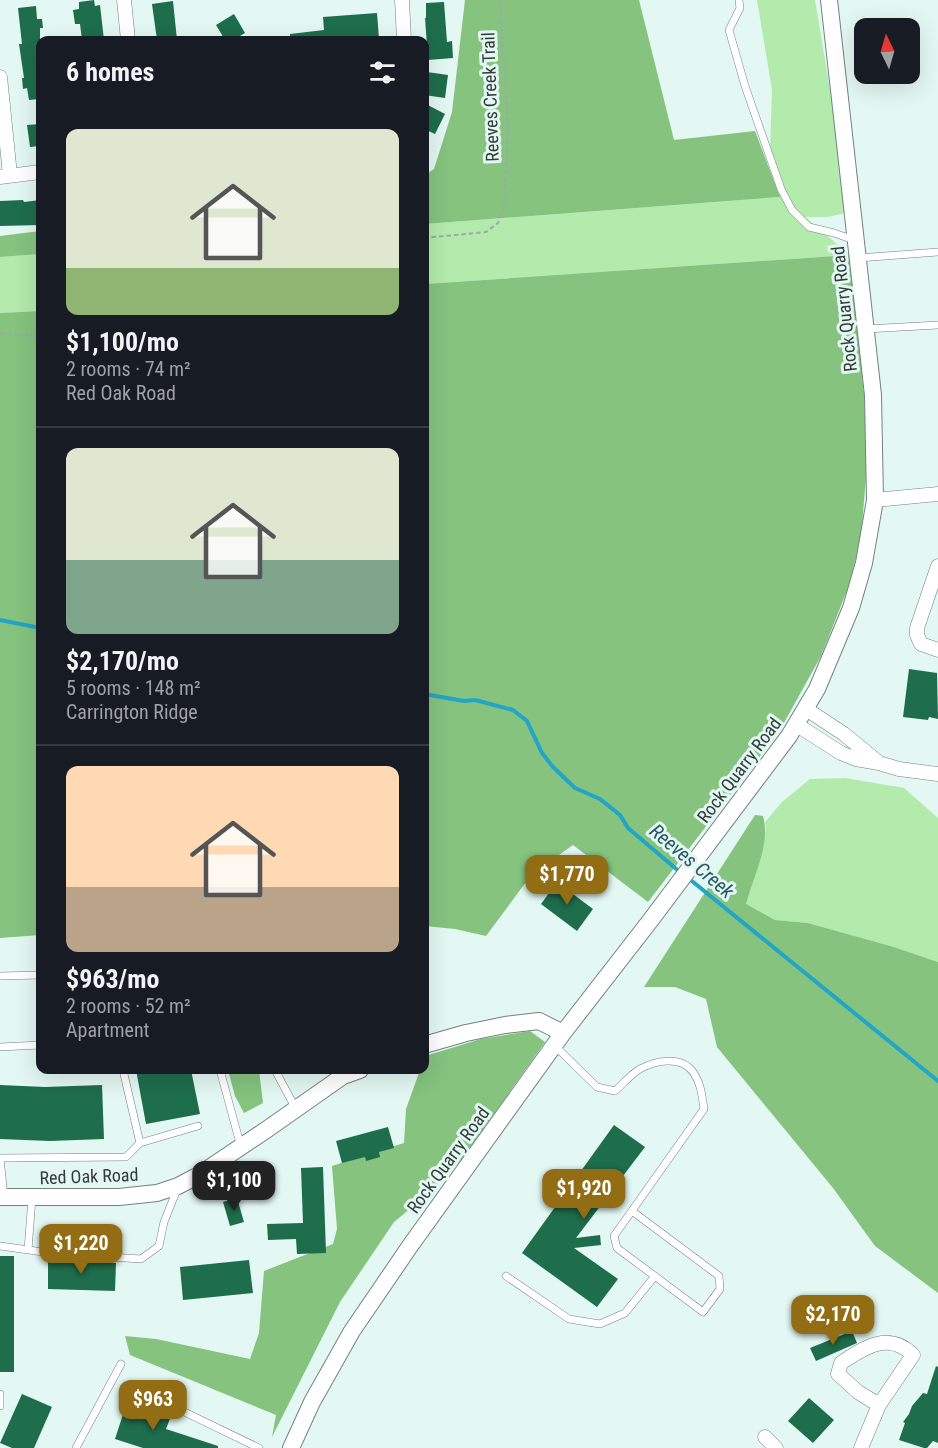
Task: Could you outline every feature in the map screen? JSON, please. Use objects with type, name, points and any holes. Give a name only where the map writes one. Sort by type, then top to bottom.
[{"type":"street","points":[[124,0],[128,36]]},
{"type":"street","points":[[402,0],[404,36]]},
{"type":"street","name":"Rock Quarry Road","points":[[291,1448],[312,1401],[351,1331],[410,1246],[559,1039],[797,725],[817,689],[851,608],[864,562],[875,500],[873,395],[830,0]]},
{"type":"street","points":[[0,77],[5,176],[36,172]]},
{"type":"street","points":[[875,500],[938,494]]},
{"type":"street","points":[[938,566],[917,634],[921,644],[938,650]]},
{"type":"street","points":[[806,709],[855,742],[879,763]]},
{"type":"street","points":[[797,725],[848,756],[899,769],[938,774]]},
{"type":"street","points":[[429,1044],[466,1033],[539,1021],[559,1039]]},
{"type":"street","name":"Red Oak Road","points":[[2,1197],[118,1197],[157,1193],[178,1186],[349,1074]]},
{"type":"street","points":[[861,1448],[879,1405],[913,1355],[893,1342],[881,1342],[854,1354],[841,1363],[838,1374],[858,1392],[879,1405]]},
{"type":"street","points":[[765,1437],[776,1448]]},
{"type":"lane","points":[[739,0],[740,8],[729,30],[744,86],[781,189],[792,210],[809,227],[856,241]]},
{"type":"lane","points":[[858,258],[938,252]]},
{"type":"lane","points":[[866,329],[938,325]]},
{"type":"lane","points":[[0,976],[36,975]]},
{"type":"lane","points":[[559,1039],[597,1087],[615,1091],[639,1069],[658,1060],[678,1062],[693,1071],[701,1087],[704,1109],[614,1236],[617,1248],[703,1311],[720,1289],[719,1276],[632,1211]]},
{"type":"lane","points":[[0,1047],[36,1045]]},
{"type":"lane","points":[[124,1074],[140,1143]]},
{"type":"lane","points":[[221,1074],[240,1147]]},
{"type":"lane","points":[[277,1074],[296,1108]]},
{"type":"lane","points":[[2,1197],[0,1158],[126,1157],[140,1143],[198,1126]]},
{"type":"lane","points":[[0,1246],[141,1259],[159,1246],[164,1222],[178,1186]]},
{"type":"lane","points":[[28,1250],[32,1197]]},
{"type":"lane","points":[[506,1276],[568,1319],[600,1324],[625,1313],[655,1276]]},
{"type":"lane","points":[[76,1448],[121,1364]]},
{"type":"lane","points":[[139,1390],[259,1448]]},
{"type":"lane","points":[[0,1394],[0,1406]]},
{"type":"path","name":"Reeves Creek Trail","points":[[429,238],[486,232],[498,223],[504,206],[508,128],[500,0]]},
{"type":"path","points":[[0,334],[36,336]]},
{"type":"green space","points":[[465,0],[639,0],[674,140],[755,131],[780,197],[429,224],[429,172],[434,169],[452,112]]},
{"type":"green space","points":[[757,0],[815,0],[844,173],[845,213],[828,217],[805,217],[850,255],[429,284],[429,224],[779,197],[770,151],[772,90]]},
{"type":"green space","points":[[36,232],[36,254],[0,257],[0,236]]},
{"type":"green space","points":[[36,254],[36,311],[0,313],[0,257]]},
{"type":"green space","points":[[850,255],[864,394],[867,464],[861,539],[848,588],[821,656],[780,730],[648,902],[573,845],[532,874],[486,936],[429,926],[429,284]]},
{"type":"green space","points":[[36,311],[36,935],[0,938],[0,313]]},
{"type":"green space","points":[[845,778],[904,788],[938,818],[938,962],[808,923],[775,920],[745,904],[758,865],[766,828],[765,822],[782,802],[810,779]]},
{"type":"green space","points":[[755,815],[763,816],[765,838],[746,904],[775,920],[808,923],[938,962],[938,1293],[875,1246],[833,1188],[717,1047],[706,999],[675,987],[644,987]]},
{"type":"green space","points":[[530,1031],[545,1042],[461,1160],[422,1199],[394,1222],[340,1302],[272,1437],[276,1415],[130,1355],[125,1336],[156,1339],[250,1359],[259,1333],[264,1271],[333,1244],[337,1229],[332,1166],[404,1143],[406,1109],[419,1074],[429,1074],[429,1055],[481,1039]]},
{"type":"green space","points":[[229,1074],[259,1074],[263,1103],[244,1113],[235,1096]]},
{"type":"building","points":[[94,0],[95,6],[100,5],[104,36],[82,36],[80,24],[75,24],[73,10],[79,9],[79,2]]},
{"type":"building","points":[[173,1],[177,36],[156,36],[152,4]]},
{"type":"building","points":[[444,2],[447,42],[452,41],[453,58],[429,60],[426,3]]},
{"type":"building","points":[[36,6],[37,19],[42,19],[43,28],[40,28],[40,36],[36,36],[36,99],[29,100],[27,88],[23,89],[18,8]]},
{"type":"building","points":[[377,13],[379,36],[290,36],[290,34],[324,30],[323,17]]},
{"type":"building","points":[[234,14],[245,33],[240,36],[223,36],[216,25]]},
{"type":"building","points":[[429,72],[448,75],[445,98],[429,96]]},
{"type":"building","points":[[429,106],[445,114],[435,134],[429,131]]},
{"type":"building","points":[[36,124],[36,146],[30,147],[27,125]]},
{"type":"building","points":[[36,200],[36,225],[0,226],[0,201]]},
{"type":"building","points":[[909,669],[937,673],[938,719],[903,717]]},
{"type":"building","points":[[557,882],[593,909],[577,931],[541,904]]},
{"type":"building","points":[[137,1074],[192,1074],[200,1114],[146,1124]]},
{"type":"building","points":[[0,1085],[45,1087],[102,1085],[104,1139],[50,1141],[0,1139]]},
{"type":"building","points":[[614,1125],[645,1147],[576,1238],[600,1235],[601,1245],[574,1248],[618,1279],[597,1307],[522,1253]]},
{"type":"building","points":[[388,1127],[394,1148],[379,1152],[380,1157],[366,1161],[365,1157],[342,1163],[336,1141]]},
{"type":"building","points":[[323,1167],[326,1253],[297,1254],[296,1239],[268,1240],[267,1224],[303,1223],[301,1168]]},
{"type":"building","points":[[237,1198],[244,1222],[230,1226],[223,1202]]},
{"type":"building","points":[[0,1256],[14,1256],[14,1372],[0,1372]]},
{"type":"building","points":[[48,1258],[116,1263],[115,1291],[48,1289]]},
{"type":"building","points":[[249,1260],[253,1293],[183,1300],[180,1267]]},
{"type":"building","points":[[852,1331],[857,1343],[816,1361],[810,1348]]},
{"type":"building","points":[[936,1366],[938,1367],[938,1443],[933,1441],[927,1448],[924,1448],[899,1440],[905,1423],[903,1422],[912,1406],[923,1393],[927,1394]]},
{"type":"building","points":[[22,1394],[52,1407],[34,1448],[12,1448],[0,1443]]},
{"type":"building","points":[[809,1398],[834,1420],[813,1443],[788,1421]]},
{"type":"building","points":[[127,1402],[171,1416],[166,1429],[218,1446],[218,1448],[143,1448],[115,1439]]},
{"type":"waterway","name":"Reeves Creek","points":[[0,620],[36,627]]},
{"type":"waterway","name":"Reeves Creek","points":[[429,695],[464,701],[475,700],[513,710],[527,721],[542,753],[553,767],[575,788],[600,799],[620,815],[628,828],[681,873]]},
{"type":"waterway","name":"Reeves Creek","points":[[687,877],[938,1081]]}]
